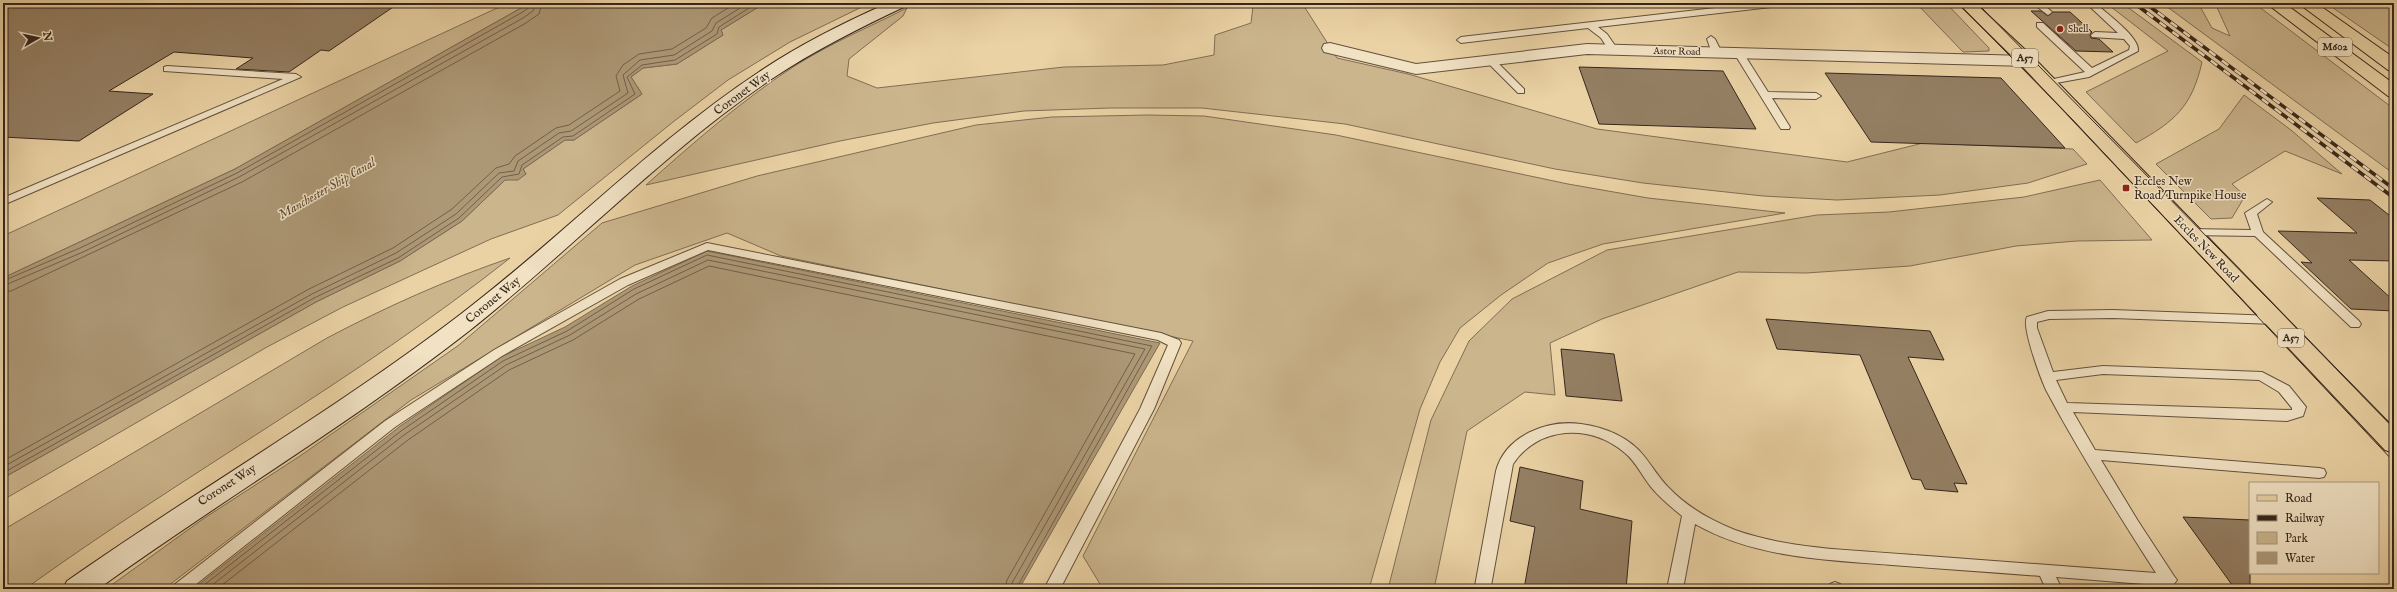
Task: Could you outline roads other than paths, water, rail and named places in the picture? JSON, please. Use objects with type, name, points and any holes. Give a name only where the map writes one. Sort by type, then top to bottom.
[{"type":"main road","name":"Eccles New Road","points":[[1966,3],[2027,60],[2189,232],[2394,444]]},
{"type":"main road","name":"M602","points":[[2274,3],[2394,92]]},
{"type":"main road","name":"M602","points":[[2306,3],[2394,66]]},
{"type":"street","name":"Coronet Way","points":[[77,589],[188,511],[409,365],[497,297],[711,115],[767,74],[808,49],[901,3]]},
{"type":"street","name":"Astor Road","points":[[1330,48],[1416,69],[1587,49],[1613,50],[1714,46],[1739,53],[2027,60]]},
{"type":"lane","points":[[1461,40],[1781,3]]},
{"type":"lane","points":[[2017,3],[2026,11]]},
{"type":"lane","points":[[2017,3],[2038,4],[2048,12]]},
{"type":"lane","points":[[2048,83],[2067,81],[2090,72],[2133,51],[2134,46],[2126,36],[2090,3]]},
{"type":"lane","points":[[1590,25],[1604,36],[1613,50]]},
{"type":"lane","points":[[2040,26],[2090,72]]},
{"type":"lane","points":[[2095,35],[2126,36]]},
{"type":"lane","points":[[1739,53],[1785,127]]},
{"type":"lane","points":[[1491,61],[1521,91]]},
{"type":"lane","points":[[3,202],[296,77],[167,69]]},
{"type":"lane","points":[[1765,95],[1816,96]]},
{"type":"lane","points":[[2267,202],[2251,213],[2258,233],[2355,324]]},
{"type":"lane","points":[[2189,232],[2258,233]]},
{"type":"lane","points":[[179,589],[390,424],[498,353],[624,282],[707,246],[1161,337],[1175,343],[1147,409],[1052,589]]},
{"type":"lane","points":[[2173,584],[2091,454],[2063,406],[2048,377],[2031,328],[2031,320],[2048,315],[2113,314],[2275,320]]},
{"type":"lane","points":[[2048,377],[2103,370],[2262,376],[2284,389],[2299,407],[2298,413],[2287,416],[2063,406]]},
{"type":"lane","points":[[1483,586],[1506,462],[1520,445],[1548,430],[1571,428],[1593,431],[1610,437],[1626,446],[1638,456],[1656,483],[1690,514],[1721,529],[1769,545],[1812,553],[2173,584]]},
{"type":"lane","points":[[2091,454],[2319,473]]},
{"type":"lane","points":[[1675,589],[1690,514]]},
{"type":"lane","points":[[2046,572],[2054,589]]},
{"type":"water","name":"Manchester Ship Canal","points":[[530,3],[765,3],[721,30],[723,35],[677,64],[643,68],[631,77],[642,94],[574,140],[565,140],[523,169],[526,174],[518,180],[505,180],[462,221],[400,261],[316,302],[3,478],[3,278],[235,169]]},
{"type":"water","points":[[707,251],[1160,343],[1019,589],[193,589],[399,427],[501,357],[565,327],[632,286]]},
{"type":"tram line","points":[[1958,3],[2071,118],[2394,462]]},
{"type":"tram line","points":[[1977,3],[2394,427]]},
{"type":"railway","points":[[2134,3],[2394,198]]},
{"type":"railway","points":[[2145,3],[2394,189]]},
{"type":"place","name":"Shell","points":[[2060,29]]},
{"type":"place","name":"Eccles New Road/Turnpike House","points":[[2126,188]]}]
